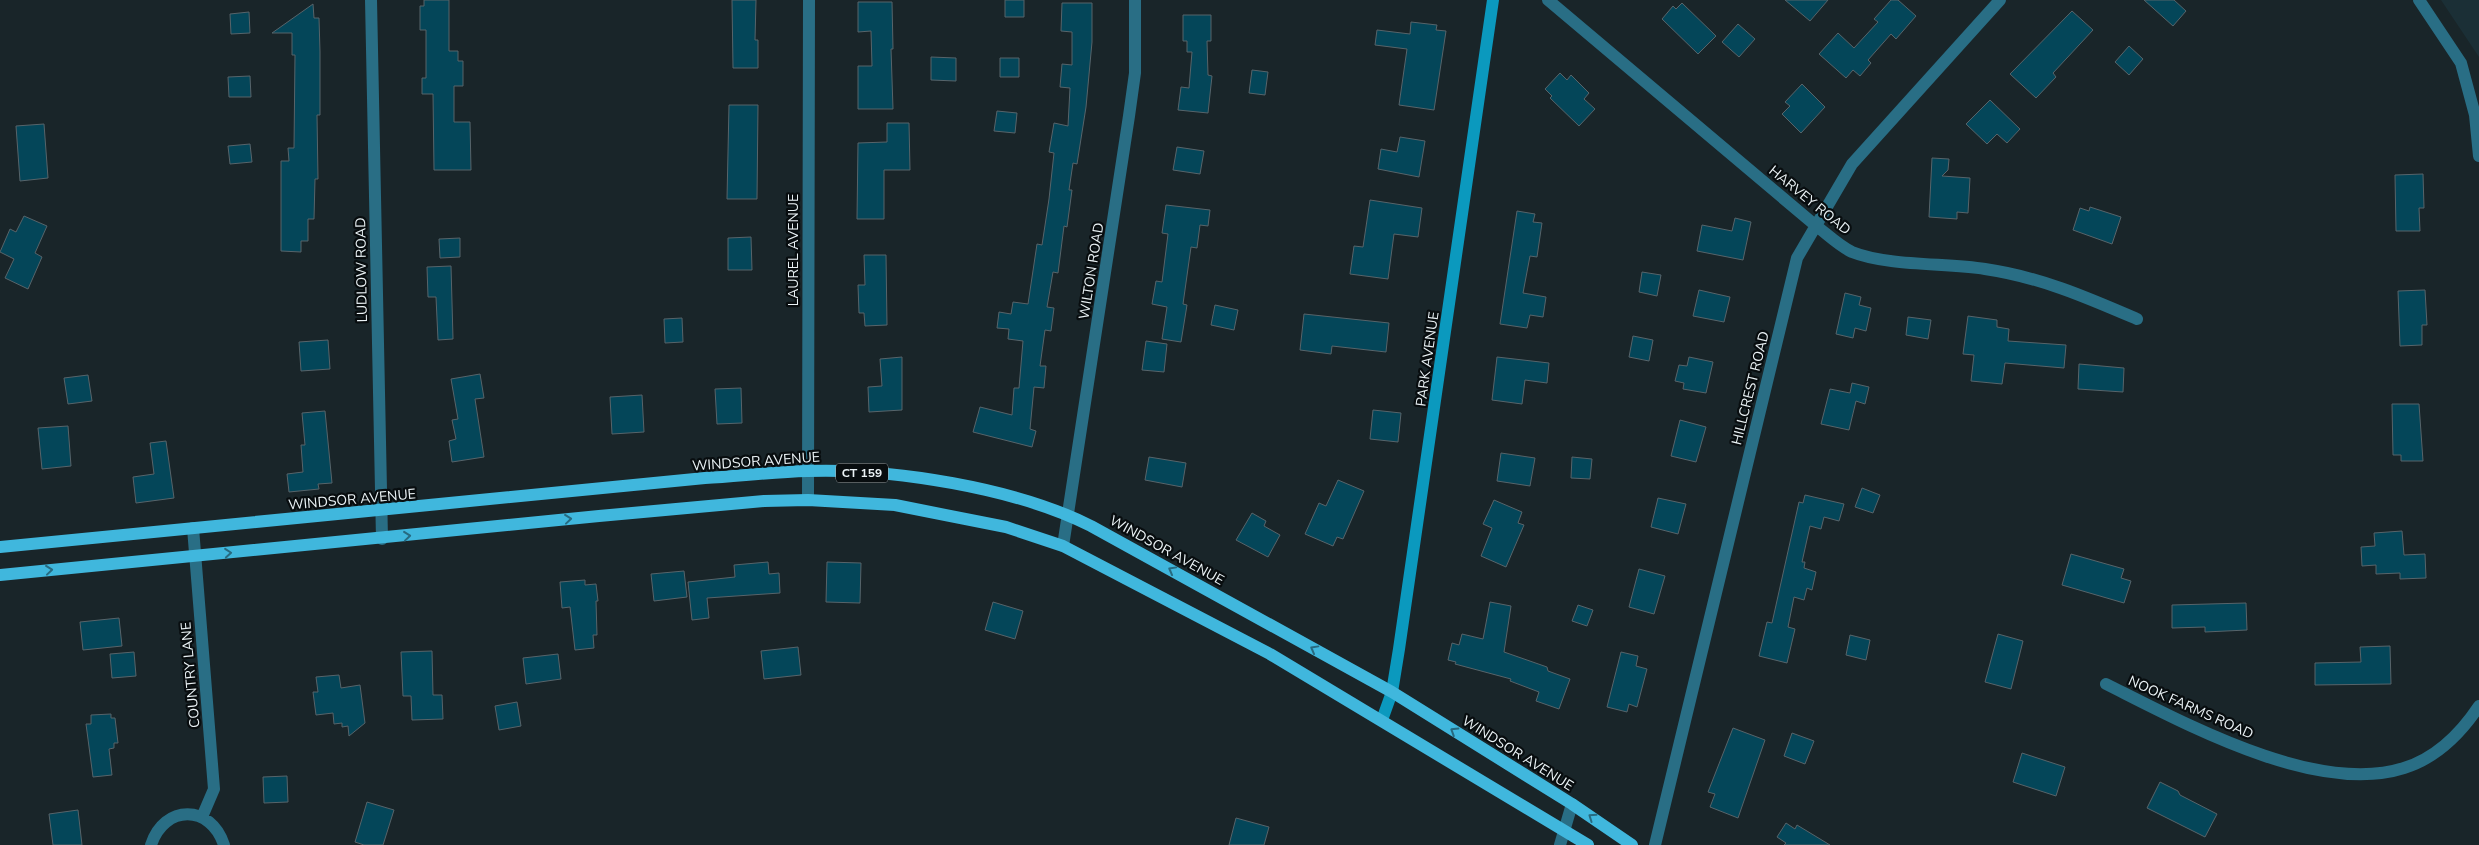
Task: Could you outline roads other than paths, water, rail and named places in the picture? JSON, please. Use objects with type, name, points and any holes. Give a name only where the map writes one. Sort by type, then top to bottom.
[{"type":"main road","name":"PARK AVENUE","points":[[1382,720],[1392,692],[1484,74],[1493,0]]},
{"type":"main road","name":"WINDSOR AVENUE","points":[[0,547],[381,512],[705,478],[808,470],[917,477],[982,489],[1068,514],[1392,692],[1572,804],[1632,845]]},
{"type":"main road","name":"CT 159","points":[[0,575],[382,539],[598,516],[808,500],[895,505],[1006,527],[1063,546],[1270,654],[1588,845]]},
{"type":"street","name":"LUDLOW ROAD","points":[[370,0],[382,539]]},
{"type":"street","name":"LAUREL AVENUE","points":[[808,500],[809,0]]},
{"type":"street","name":"WILTON ROAD","points":[[1063,546],[1135,73],[1135,0]]},
{"type":"street","name":"HARVEY ROAD","points":[[1548,0],[1851,252],[1891,260],[1984,269],[2030,278],[2067,288],[2137,319]]},
{"type":"street","name":"HILLCREST ROAD","points":[[1655,845],[1797,258],[1815,224],[1852,164],[2000,0]]},
{"type":"street","points":[[2419,0],[2461,63],[2475,115],[2479,156]]},
{"type":"street","name":"COUNTRY LANE","points":[[193,528],[214,789],[202,817]]},
{"type":"street","name":"NOOK FARMS ROAD","points":[[2106,684],[2232,744],[2308,768],[2338,773],[2371,773],[2404,768],[2433,754],[2464,728],[2479,706]]},
{"type":"street","points":[[1560,845],[1572,804]]},
{"type":"street","points":[[151,845],[161,825],[170,819],[186,814],[202,817],[212,824],[220,833],[224,845]]}]
